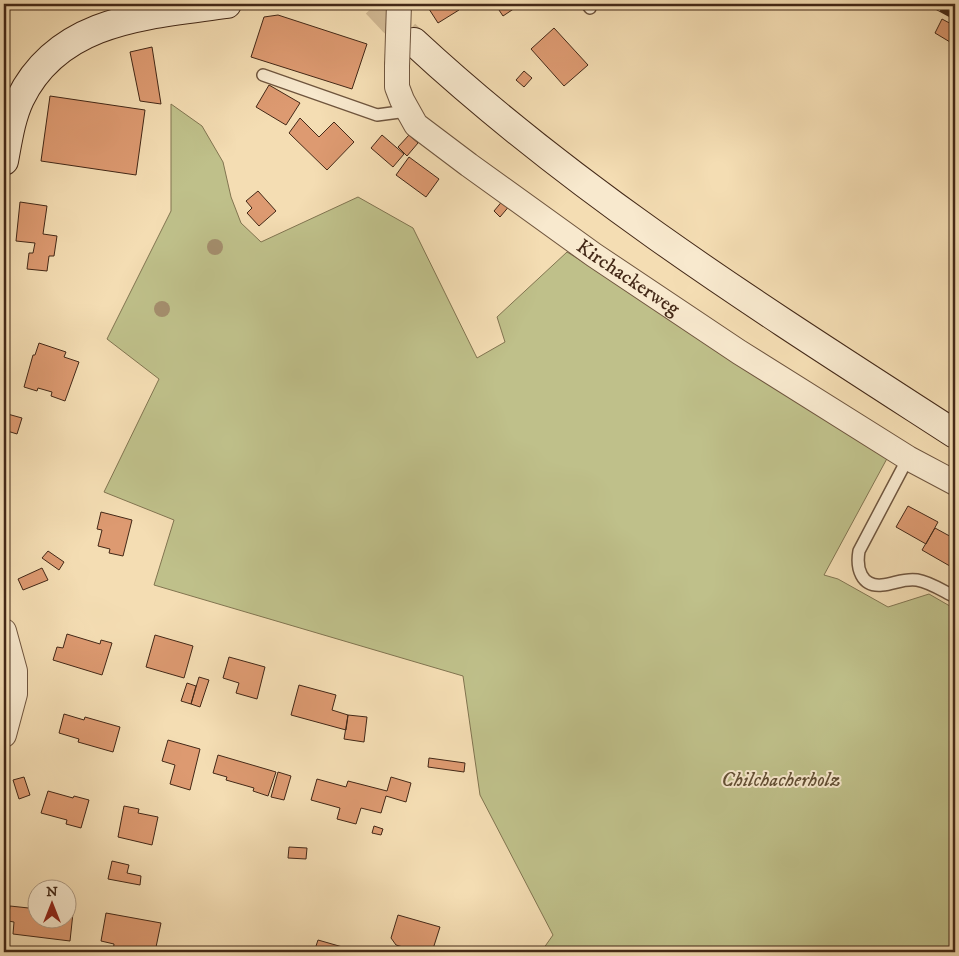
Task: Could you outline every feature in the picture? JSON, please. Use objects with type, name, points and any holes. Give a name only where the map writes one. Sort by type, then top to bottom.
[{"type":"main road","points":[[4,161],[12,121],[19,100],[30,79],[45,61],[64,46],[82,35],[115,23],[222,4]]},
{"type":"main road","points":[[414,42],[506,123],[610,202],[750,301],[955,434]]},
{"type":"street","name":"Kirchackerweg","points":[[399,4],[397,87],[407,111],[416,125],[594,254],[739,352],[908,458],[955,484]]},
{"type":"street","points":[[4,631],[15,671],[15,694],[4,735]]},
{"type":"lane","points":[[263,75],[377,115],[407,111]]},
{"type":"lane","points":[[908,458],[859,551],[858,568],[866,582],[874,585],[883,585],[908,579],[916,580],[926,582],[955,597]]},
{"type":"green space","name":"Chilchacherholz","points":[[171,104],[202,126],[223,162],[231,197],[241,223],[261,242],[358,197],[413,228],[477,358],[505,342],[497,317],[567,252],[890,453],[824,575],[838,579],[888,607],[929,594],[955,609],[955,952],[541,952],[553,935],[480,795],[463,676],[154,585],[174,520],[104,492],[159,379],[107,339],[171,211]]},
{"type":"building","points":[[436,4],[455,4],[459,10],[438,23],[429,9]]},
{"type":"building","points":[[495,4],[521,4],[503,16]]},
{"type":"building","points":[[278,15],[367,44],[352,89],[251,57],[264,17]]},
{"type":"building","points":[[942,19],[955,26],[955,45],[935,33]]},
{"type":"building","points":[[554,28],[588,65],[564,86],[531,49]]},
{"type":"building","points":[[152,47],[161,104],[140,101],[130,52]]},
{"type":"building","points":[[524,71],[532,78],[524,87],[516,80]]},
{"type":"building","points":[[269,85],[300,103],[286,125],[256,107]]},
{"type":"building","points":[[50,96],[145,110],[136,175],[41,161]]},
{"type":"building","points":[[300,118],[319,137],[334,122],[354,142],[327,170],[289,133]]},
{"type":"building","points":[[382,135],[404,154],[393,167],[371,148]]},
{"type":"building","points":[[409,135],[418,143],[407,156],[398,147]]},
{"type":"building","points":[[409,157],[439,179],[426,197],[396,175]]},
{"type":"building","points":[[258,191],[276,211],[259,226],[247,213],[252,208],[246,201]]},
{"type":"building","points":[[504,199],[511,204],[500,217],[494,211]]},
{"type":"building","points":[[20,202],[47,206],[43,234],[57,236],[54,256],[49,256],[47,271],[27,269],[29,253],[33,253],[35,243],[16,241]]},
{"type":"building","points":[[39,343],[66,352],[64,357],[79,362],[65,401],[51,396],[52,392],[38,388],[37,391],[24,387],[33,355],[35,355]]},
{"type":"building","points":[[4,413],[22,418],[17,434],[4,430]]},
{"type":"building","points":[[908,506],[938,522],[926,544],[896,527]]},
{"type":"building","points":[[101,512],[132,520],[123,556],[109,553],[110,549],[98,546],[102,530],[97,529]]},
{"type":"building","points":[[935,528],[955,539],[955,569],[922,550]]},
{"type":"building","points":[[48,551],[64,562],[59,570],[42,558]]},
{"type":"building","points":[[42,568],[48,580],[23,590],[18,579]]},
{"type":"building","points":[[67,634],[100,644],[101,640],[112,643],[102,675],[53,660],[57,647],[63,648]]},
{"type":"building","points":[[155,635],[193,646],[184,678],[146,667]]},
{"type":"building","points":[[229,657],[265,667],[257,699],[236,693],[239,683],[223,678]]},
{"type":"building","points":[[199,677],[209,680],[200,707],[191,704]]},
{"type":"building","points":[[187,683],[196,686],[191,704],[181,701]]},
{"type":"building","points":[[299,685],[336,695],[332,710],[348,715],[346,730],[291,715]]},
{"type":"building","points":[[64,714],[84,720],[85,717],[120,727],[113,752],[78,742],[79,739],[59,733]]},
{"type":"building","points":[[348,715],[367,717],[364,742],[344,739]]},
{"type":"building","points":[[168,740],[200,749],[190,790],[170,784],[175,765],[162,761]]},
{"type":"building","points":[[218,755],[276,772],[268,796],[253,791],[254,788],[226,780],[227,777],[213,773]]},
{"type":"building","points":[[429,758],[465,763],[464,772],[428,767]]},
{"type":"building","points":[[278,772],[291,776],[284,800],[271,797]]},
{"type":"building","points":[[24,777],[30,795],[19,799],[13,780]]},
{"type":"building","points":[[391,777],[411,783],[406,802],[386,796],[381,813],[361,808],[356,824],[337,819],[340,808],[311,800],[317,779],[346,787],[348,781],[387,791]]},
{"type":"building","points":[[48,791],[89,800],[81,828],[66,824],[67,820],[41,813]]},
{"type":"building","points":[[124,806],[139,809],[138,813],[158,817],[152,845],[118,837]]},
{"type":"building","points":[[374,826],[383,829],[381,835],[372,833]]},
{"type":"building","points":[[289,847],[307,848],[306,859],[288,858]]},
{"type":"building","points":[[112,861],[129,865],[127,873],[141,876],[140,885],[108,879]]},
{"type":"building","points":[[10,906],[28,908],[28,928],[71,928],[70,941],[13,934],[14,922],[8,921]]},
{"type":"building","points":[[106,913],[161,923],[155,952],[129,947],[128,952],[113,952],[114,944],[101,941]]},
{"type":"building","points":[[398,915],[440,927],[432,952],[420,952],[396,945],[391,938]]},
{"type":"building","points":[[318,940],[360,952],[314,952]]},
{"type":"tunnel","points":[[376,4],[414,42]]},
{"type":"railway","points":[[931,4],[955,17]]}]
